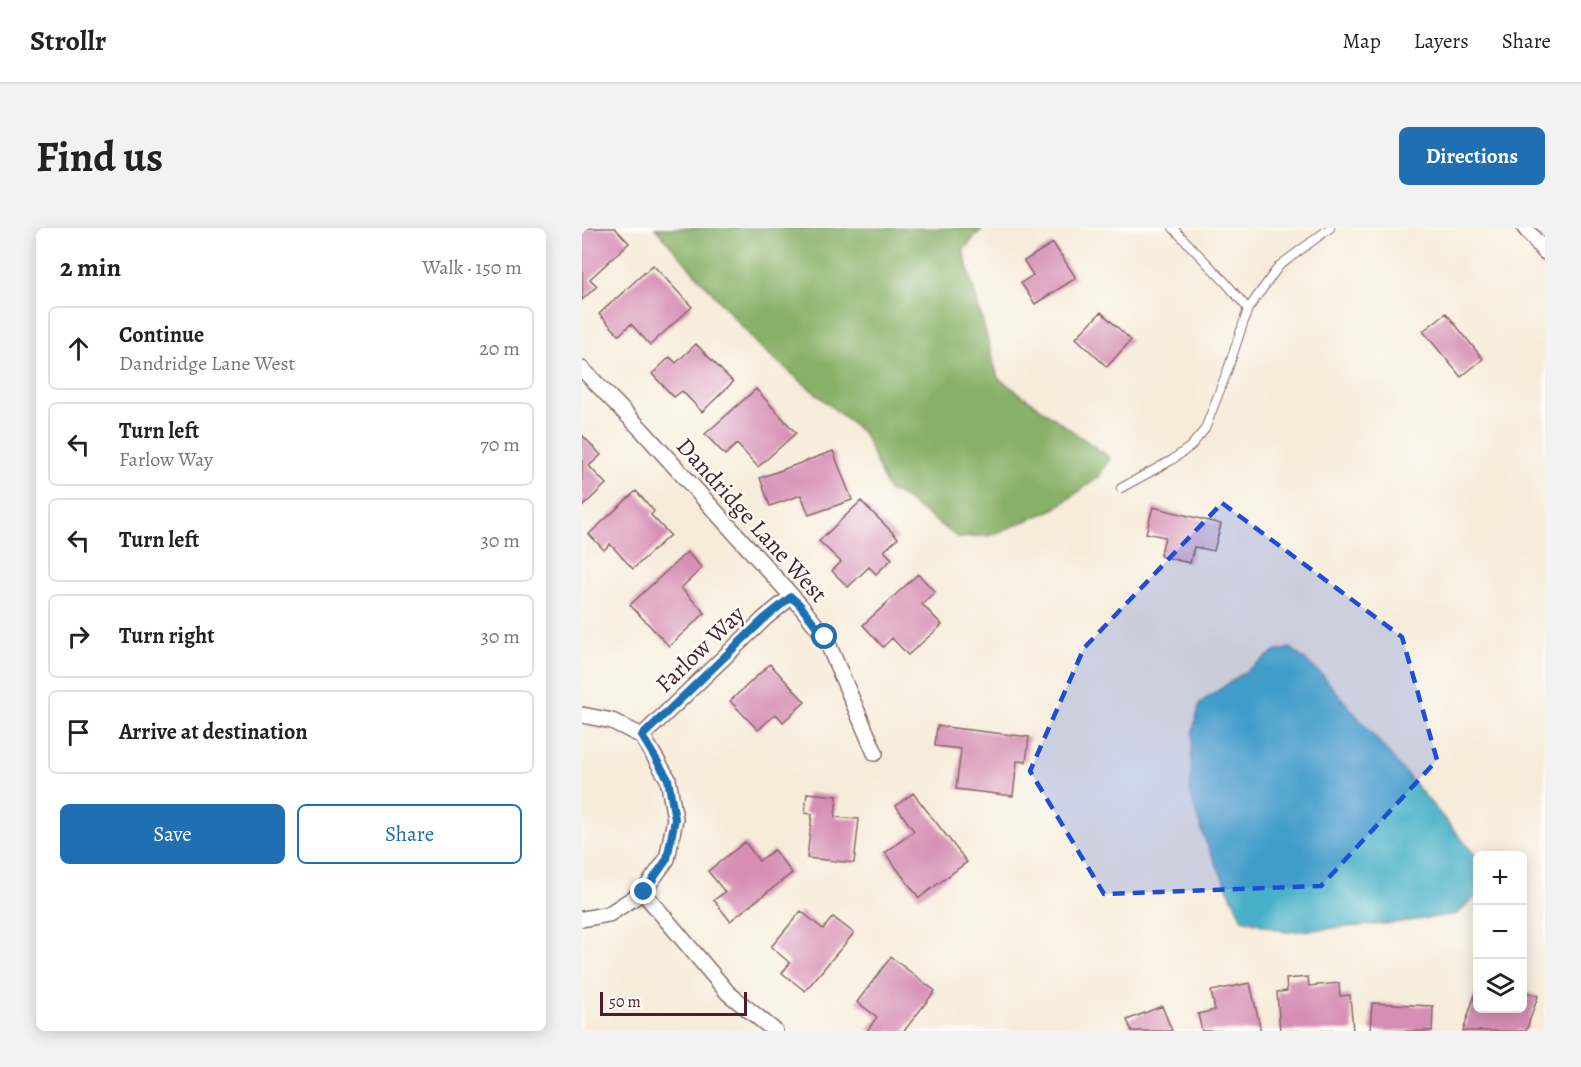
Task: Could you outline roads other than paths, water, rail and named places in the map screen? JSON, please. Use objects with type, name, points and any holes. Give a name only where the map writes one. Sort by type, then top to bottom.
[{"type":"street","points":[[1525,228],[1545,252]]},
{"type":"street","name":"Dandridge Lane West","points":[[582,369],[641,429],[799,604],[825,637],[875,753]]},
{"type":"street","name":"Farlow Way","points":[[642,736],[765,618],[791,597]]},
{"type":"street","points":[[582,715],[612,721],[642,736],[668,779],[675,819],[667,859],[644,892],[609,914],[582,919]]},
{"type":"street","points":[[644,892],[728,993],[775,1031]]},
{"type":"lane","points":[[1173,228],[1248,309]]},
{"type":"lane","points":[[1121,488],[1172,460],[1191,446],[1205,429],[1248,309],[1279,266],[1330,228]]},
{"type":"water","points":[[1291,648],[1321,674],[1473,852],[1473,899],[1457,914],[1394,923],[1286,932],[1242,919],[1204,838],[1190,793],[1193,731],[1200,703],[1274,652]]}]
